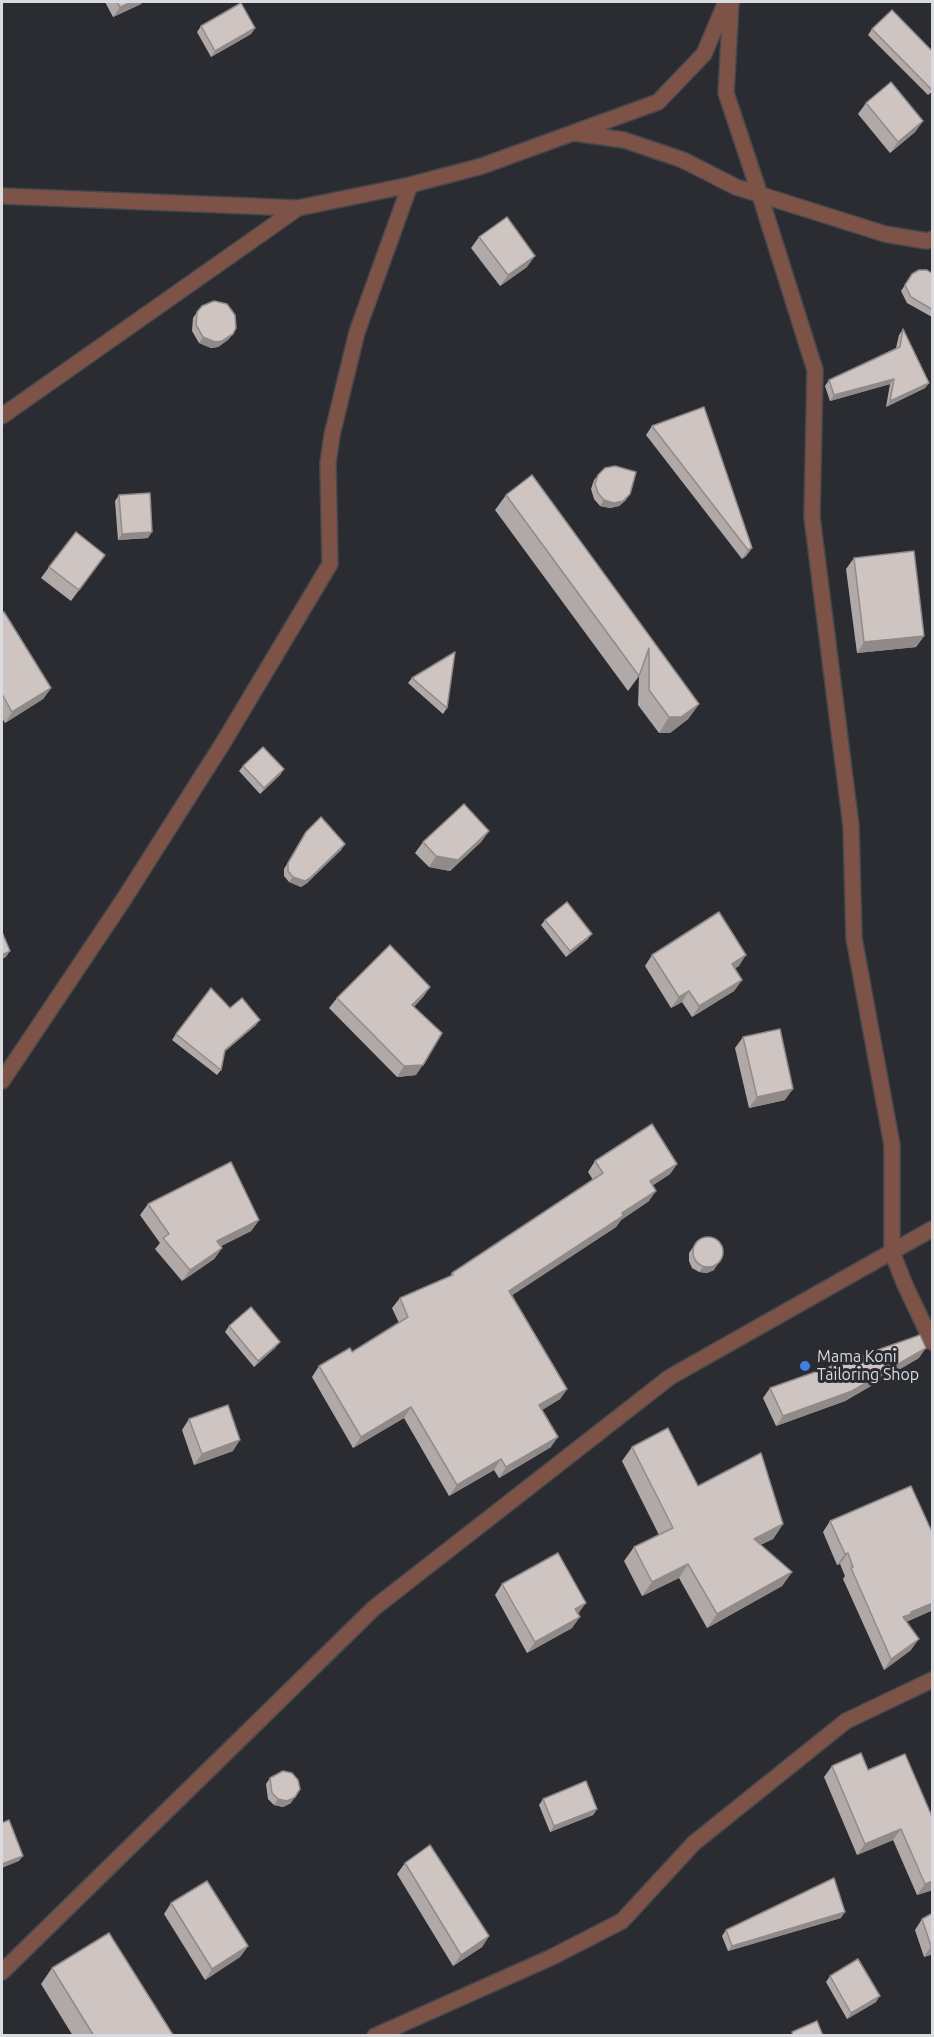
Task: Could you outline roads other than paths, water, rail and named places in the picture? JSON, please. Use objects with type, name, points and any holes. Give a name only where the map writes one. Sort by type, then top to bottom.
[{"type":"street","points":[[2,196],[298,208],[410,185],[482,166],[658,102],[704,54],[726,2]]},
{"type":"street","points":[[731,2],[726,93],[760,194],[814,370],[812,517],[850,826],[854,938],[892,1145],[892,1252],[904,1285],[933,1342]]},
{"type":"street","points":[[571,132],[624,140],[683,160],[736,187],[885,234],[927,241],[933,239]]},
{"type":"street","points":[[2,1081],[130,889],[223,743],[330,564],[328,463],[332,435],[357,332],[410,185]]},
{"type":"street","points":[[2,416],[298,208]]},
{"type":"street","points":[[2,1972],[374,1608],[670,1377],[933,1229]]},
{"type":"street","points":[[375,2036],[552,1957],[622,1921],[694,1843],[846,1721],[933,1680]]},
{"type":"place","name":"Mama Koni Tailoring Shop","points":[[805,1366]]}]
